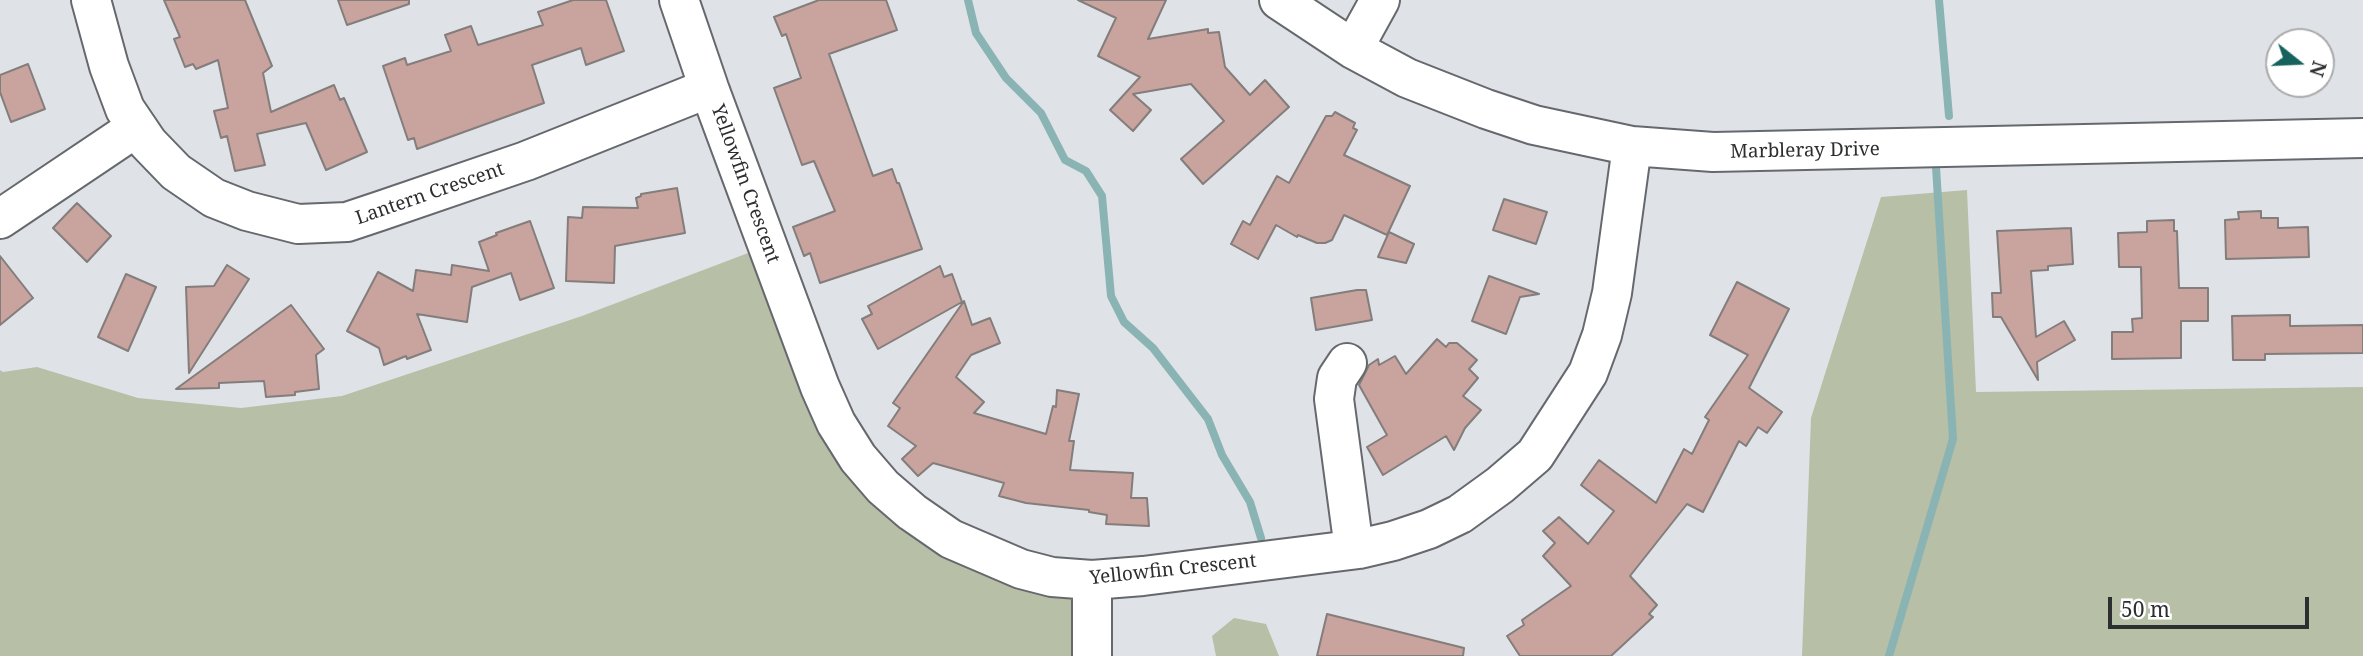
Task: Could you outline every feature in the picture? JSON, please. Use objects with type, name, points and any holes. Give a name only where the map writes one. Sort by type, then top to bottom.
[{"type":"street","name":"Lantern Crescent","points":[[91,0],[109,66],[125,110],[148,143],[176,172],[214,198],[247,211],[298,224],[346,222],[526,161],[709,88]]},
{"type":"street","name":"Yellowfin Crescent","points":[[679,0],[820,387],[836,423],[858,458],[883,487],[912,512],[951,539],[1021,569],[1052,577],[1092,580],[1354,549],[1393,541],[1429,529],[1453,517],[1500,485],[1535,455],[1588,373],[1602,335],[1612,293],[1632,146]]},
{"type":"street","name":"Marbleray Drive","points":[[1279,0],[1353,49],[1407,78],[1486,110],[1534,125],[1632,146],[1751,152],[2363,138]]},
{"type":"street","points":[[1353,49],[1380,0]]},
{"type":"street","points":[[0,219],[137,128]]},
{"type":"street","points":[[1348,363],[1337,379],[1334,399],[1354,549]]},
{"type":"street","points":[[1092,580],[1092,656]]},
{"type":"green space","points":[[1967,190],[1976,392],[2363,387],[2363,656],[1802,656],[1811,418],[1881,197]]},
{"type":"green space","points":[[764,247],[882,491],[1088,583],[1089,656],[0,656],[0,370],[3,372],[37,367],[138,398],[241,408],[342,396],[582,316]]},
{"type":"green space","points":[[1234,618],[1266,624],[1279,656],[1216,656],[1212,636]]},
{"type":"building","points":[[164,0],[245,0],[272,66],[263,73],[271,112],[334,85],[340,100],[344,98],[367,152],[326,170],[306,123],[257,134],[265,165],[235,171],[227,136],[221,138],[214,111],[228,108],[218,60],[196,69],[193,64],[185,67],[174,39],[180,37]]},
{"type":"building","points":[[338,0],[409,0],[409,4],[347,25]]},
{"type":"building","points":[[573,0],[606,0],[624,51],[586,65],[581,48],[532,65],[544,103],[417,149],[414,138],[408,140],[383,66],[405,58],[407,65],[451,51],[445,35],[471,26],[478,45],[543,25],[538,12]]},
{"type":"building","points":[[819,0],[886,0],[897,30],[829,54],[873,176],[892,169],[922,249],[820,283],[810,253],[804,256],[793,227],[835,211],[814,161],[802,165],[774,88],[801,78],[786,34],[782,36],[774,17]]},
{"type":"building","points":[[1078,0],[1166,0],[1148,39],[1208,29],[1208,33],[1219,32],[1225,67],[1250,95],[1265,80],[1289,107],[1203,184],[1181,159],[1224,121],[1191,84],[1133,94],[1151,110],[1133,131],[1110,110],[1140,77],[1098,56],[1116,18]]},
{"type":"building","points":[[28,64],[45,109],[11,122],[0,92],[0,75]]},
{"type":"building","points":[[1335,112],[1355,123],[1353,128],[1357,130],[1344,155],[1410,186],[1387,235],[1344,215],[1332,240],[1325,243],[1317,243],[1298,235],[1297,237],[1276,225],[1258,259],[1231,244],[1243,221],[1250,225],[1277,176],[1289,183],[1326,116],[1332,116]]},
{"type":"building","points":[[677,188],[685,233],[615,246],[614,283],[566,281],[568,217],[582,218],[583,207],[638,208],[636,198],[641,194]]},
{"type":"building","points":[[1504,199],[1547,212],[1536,244],[1493,230]]},
{"type":"building","points":[[77,203],[111,236],[87,262],[53,228]]},
{"type":"building","points":[[2261,211],[2261,218],[2278,218],[2278,228],[2308,227],[2309,257],[2226,259],[2225,220],[2239,219],[2238,212]]},
{"type":"building","points":[[2174,220],[2174,231],[2177,231],[2179,288],[2208,288],[2208,321],[2181,321],[2181,358],[2112,359],[2112,332],[2133,332],[2132,319],[2142,318],[2141,267],[2119,267],[2118,233],[2147,232],[2147,221]]},
{"type":"building","points":[[530,221],[554,288],[520,300],[511,273],[472,287],[467,322],[417,314],[431,350],[384,365],[379,348],[347,331],[378,272],[413,291],[416,270],[451,275],[452,265],[489,271],[479,242]]},
{"type":"building","points":[[2071,228],[2073,264],[2048,266],[2048,270],[2031,271],[2036,337],[2064,321],[2075,340],[2037,362],[2038,380],[2001,317],[1993,317],[1992,293],[2001,293],[1997,231]]},
{"type":"building","points":[[1389,232],[1414,244],[1406,263],[1378,257]]},
{"type":"building","points":[[0,256],[33,298],[0,325]]},
{"type":"building","points":[[227,265],[249,279],[189,373],[186,287],[214,286]]},
{"type":"building","points":[[940,266],[944,277],[952,274],[962,302],[878,349],[862,319],[872,314],[868,306]]},
{"type":"building","points":[[126,274],[156,287],[128,351],[98,337]]},
{"type":"building","points":[[1489,276],[1539,294],[1520,297],[1506,334],[1472,321]]},
{"type":"building","points":[[1737,282],[1789,309],[1749,388],[1782,412],[1767,433],[1758,427],[1746,446],[1739,441],[1703,512],[1687,504],[1630,576],[1657,605],[1649,614],[1653,617],[1611,656],[1520,656],[1507,636],[1524,625],[1522,620],[1571,586],[1543,556],[1555,543],[1543,531],[1559,517],[1588,544],[1614,511],[1581,485],[1599,460],[1656,503],[1684,449],[1692,454],[1709,420],[1705,417],[1748,355],[1710,335]]},
{"type":"building","points":[[1366,290],[1372,320],[1316,330],[1311,298]]},
{"type":"building","points":[[964,301],[972,325],[990,318],[1000,343],[971,355],[956,377],[984,402],[974,413],[1046,434],[1053,406],[1056,407],[1057,390],[1079,394],[1069,441],[1074,441],[1070,470],[1133,473],[1131,498],[1147,498],[1149,526],[1106,524],[1107,515],[1089,510],[1026,503],[999,496],[1004,483],[933,463],[918,476],[902,459],[916,446],[888,426],[900,408],[893,403]]},
{"type":"building","points":[[291,305],[324,349],[316,355],[319,389],[295,392],[295,395],[266,397],[264,381],[219,383],[219,388],[176,389]]},
{"type":"building","points":[[2290,315],[2290,326],[2363,325],[2363,353],[2265,354],[2265,360],[2233,360],[2232,316]]},
{"type":"building","points":[[1437,339],[1446,347],[1449,343],[1457,343],[1477,360],[1469,369],[1478,378],[1463,396],[1481,410],[1465,428],[1454,450],[1446,436],[1383,475],[1367,447],[1387,435],[1359,385],[1369,365],[1378,359],[1379,365],[1395,356],[1406,374]]},
{"type":"building","points":[[1327,614],[1464,648],[1463,656],[1317,656]]},
{"type":"waterway","points":[[968,0],[976,33],[1006,78],[1041,113],[1065,160],[1086,171],[1102,196],[1111,296],[1124,322],[1153,348],[1208,419],[1222,455],[1250,502],[1261,538]]},
{"type":"waterway","points":[[1939,0],[1949,116]]},
{"type":"waterway","points":[[1889,656],[1953,439],[1936,167]]}]
